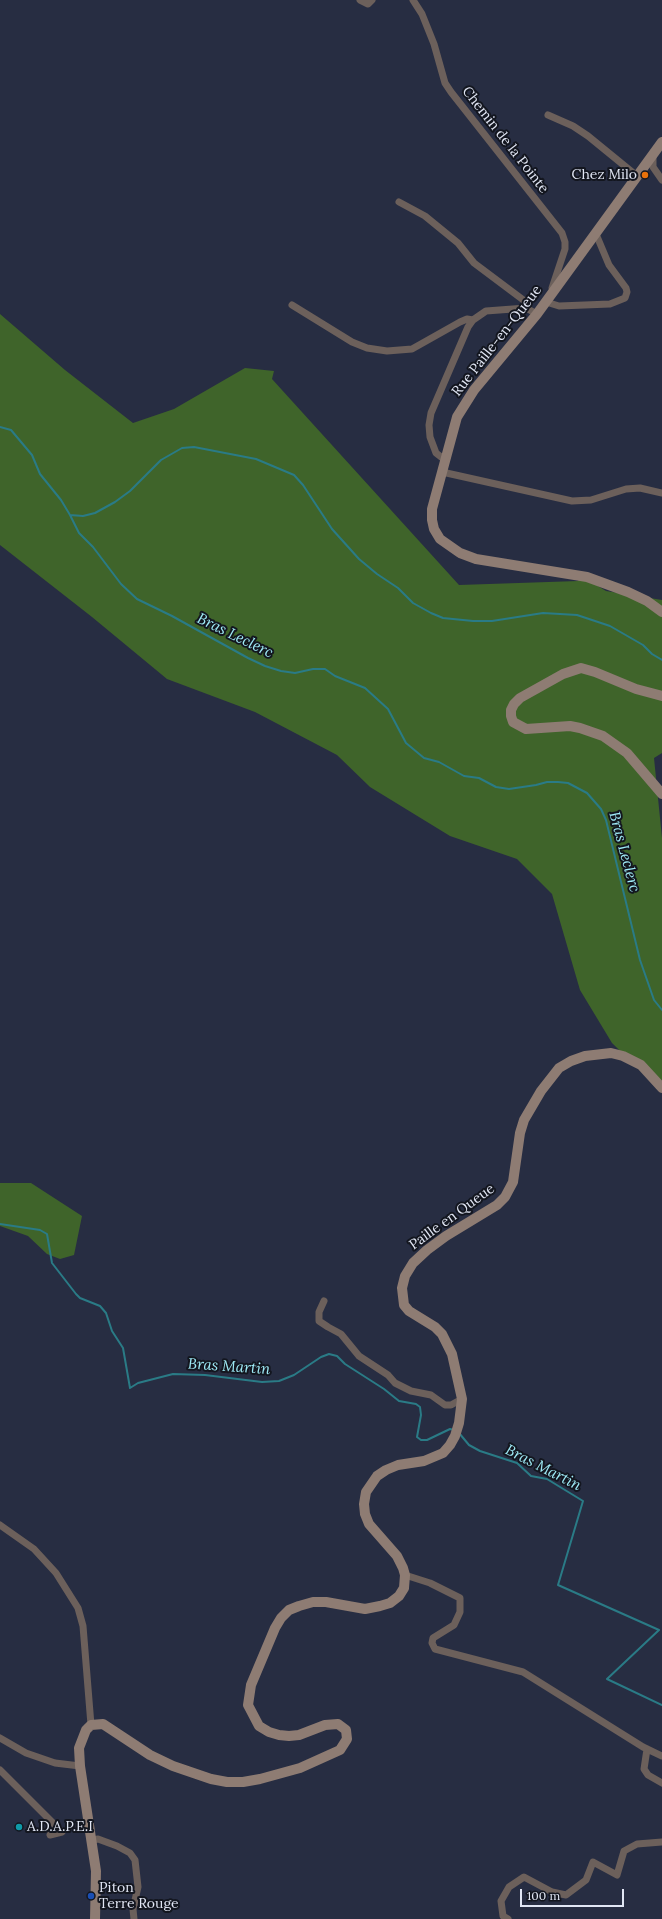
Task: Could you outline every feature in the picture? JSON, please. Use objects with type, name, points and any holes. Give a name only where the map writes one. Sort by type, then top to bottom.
[{"type":"main road","name":"Rue Paille-en-Queue","points":[[662,142],[538,314],[471,395],[457,417],[432,509],[434,530],[440,539],[449,547],[476,559],[587,576],[605,582],[647,601],[662,612]]},
{"type":"main road","points":[[662,696],[636,689],[595,672],[581,668],[563,674],[520,698],[511,710],[511,716],[513,722],[526,729],[570,726],[603,736],[627,753],[662,794]]},
{"type":"main road","name":"Paille en Queue","points":[[405,1575],[397,1556],[369,1524],[365,1514],[364,1504],[366,1492],[374,1480],[386,1470],[398,1465],[424,1461],[443,1453],[455,1436],[459,1423],[462,1399],[452,1354],[442,1334],[409,1311],[404,1305],[402,1288],[405,1276],[413,1264],[427,1250],[446,1236],[497,1205],[508,1193],[513,1182],[520,1133],[524,1120],[541,1091],[559,1068],[571,1061],[585,1056],[611,1053],[623,1056],[641,1065],[662,1088]]},
{"type":"main road","points":[[95,1919],[96,1871],[93,1840],[80,1766],[79,1748],[82,1736],[86,1730],[97,1723],[107,1726],[150,1755],[173,1766],[211,1779],[227,1782],[243,1782],[260,1779],[300,1768],[340,1750],[347,1739],[346,1730],[338,1724],[325,1725],[289,1736],[269,1732],[259,1726],[248,1705],[252,1685],[274,1628],[289,1610],[313,1602],[365,1609],[390,1603],[399,1596],[404,1588],[405,1575]]},
{"type":"street","points":[[360,0],[368,4],[372,0]]},
{"type":"street","name":"Chemin de la Pointe","points":[[413,0],[422,14],[434,44],[446,83],[451,92],[562,233],[565,242],[565,249],[552,288],[554,292]]},
{"type":"street","points":[[548,115],[573,126],[637,176]]},
{"type":"street","points":[[653,155],[654,167],[662,180]]},
{"type":"street","points":[[399,202],[425,216],[458,243],[474,263],[526,302],[526,308]]},
{"type":"street","points":[[546,302],[559,306],[596,305],[610,304],[625,298],[627,292],[626,288],[609,265],[596,234]]},
{"type":"street","points":[[292,306],[352,342],[367,348],[386,351],[412,349],[460,322],[467,319],[473,320]]},
{"type":"street","points":[[445,460],[436,453],[430,437],[429,425],[431,413],[468,327],[473,320],[486,311],[526,308],[538,314]]},
{"type":"street","points":[[442,472],[572,501],[591,500],[626,489],[640,488],[662,493]]},
{"type":"street","points":[[324,1301],[319,1312],[319,1321],[341,1334],[359,1356],[388,1375],[395,1383],[411,1391],[431,1395],[445,1405],[451,1405],[462,1399]]},
{"type":"street","points":[[0,1525],[34,1549],[56,1573],[78,1608],[83,1626],[92,1725]]},
{"type":"street","points":[[405,1575],[430,1583],[460,1598],[460,1612],[454,1625],[433,1638],[432,1643],[435,1649],[523,1672],[647,1749],[662,1756]]},
{"type":"street","points":[[0,1738],[26,1753],[55,1763],[80,1766]]},
{"type":"street","points":[[647,1749],[644,1769],[648,1775],[662,1783]]},
{"type":"street","points":[[0,1770],[62,1832],[50,1834]]},
{"type":"street","points":[[93,1840],[98,1839],[117,1846],[130,1853],[135,1860],[138,1887],[133,1909],[134,1919]]},
{"type":"street","points":[[508,1919],[503,1916],[501,1901],[509,1888],[524,1877],[552,1892],[566,1895],[586,1880],[593,1862],[616,1875],[624,1851],[637,1844],[662,1842]]},
{"type":"green space","points":[[0,314],[65,370],[133,423],[174,409],[245,368],[274,371],[272,379],[459,585],[578,581],[580,575],[606,591],[662,600],[662,753],[654,758],[662,838],[662,1092],[612,1043],[580,990],[552,894],[517,859],[450,836],[370,787],[337,755],[255,712],[167,679],[92,617],[0,545]]},
{"type":"green space","points":[[0,1183],[31,1183],[82,1216],[74,1255],[60,1259],[47,1254],[28,1236],[0,1226]]},
{"type":"waterway","points":[[0,427],[11,430],[32,455],[40,474],[61,500],[70,515],[83,516],[95,513],[115,502],[130,491],[161,460],[182,448],[194,447],[256,459],[294,475],[303,485],[332,529],[359,559],[377,574],[398,588],[413,603],[431,613],[443,618],[473,621],[492,621],[543,613],[577,615],[610,626],[643,645],[652,654],[662,660]]},
{"type":"waterway","name":"Bras Leclerc","points":[[70,515],[79,533],[93,547],[121,584],[137,599],[265,666],[281,671],[295,673],[313,669],[325,669],[335,676],[365,688],[388,709],[406,743],[424,758],[439,762],[464,776],[479,778],[496,787],[509,789],[547,782],[558,782],[568,783],[587,793],[601,809],[606,820],[640,960],[654,1000],[662,1010]]},
{"type":"waterway","name":"Bras Martin","points":[[0,1224],[40,1230],[47,1234],[52,1263],[80,1298],[100,1306],[106,1313],[112,1331],[123,1348],[130,1388],[138,1383],[173,1374],[205,1375],[262,1382],[279,1381],[294,1375],[321,1357],[329,1354],[337,1356],[345,1364],[384,1389],[399,1401],[416,1404],[420,1407],[421,1415],[417,1437],[421,1440],[427,1440],[450,1429],[454,1430]]},
{"type":"waterway","name":"Bras Martin","points":[[459,1433],[469,1445],[480,1451],[517,1463],[531,1476],[547,1479],[583,1501],[558,1585],[659,1630],[607,1679],[662,1705]]},
{"type":"place","name":"Chez Milo","points":[[645,175]]},
{"type":"place","name":"A.D.A.P.E.I","points":[[19,1827]]},
{"type":"place","name":"Piton Terre Rouge","points":[[91,1896]]}]
